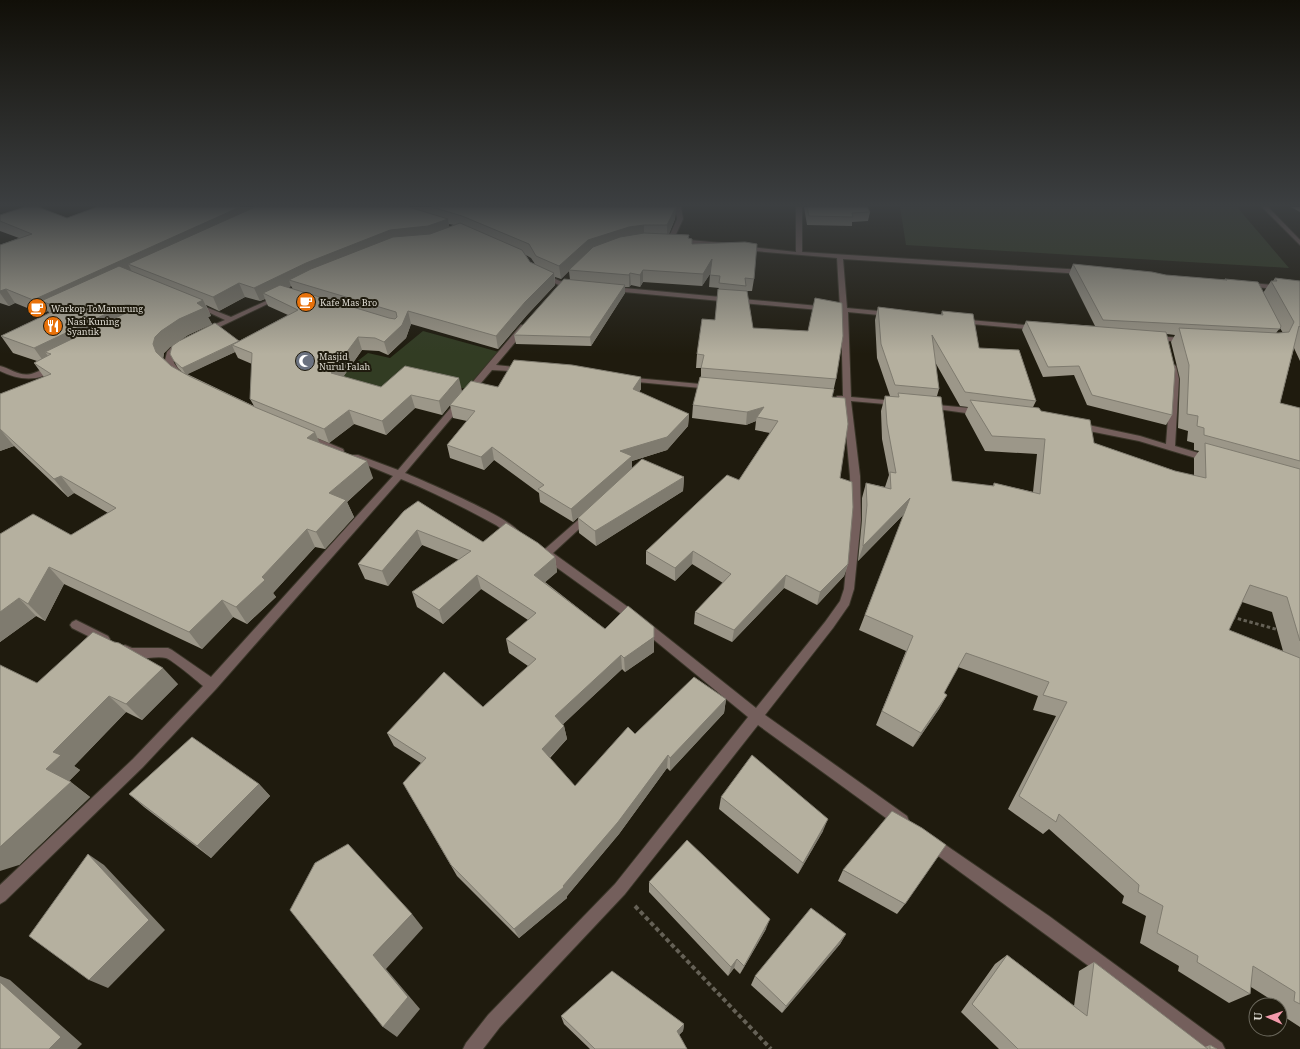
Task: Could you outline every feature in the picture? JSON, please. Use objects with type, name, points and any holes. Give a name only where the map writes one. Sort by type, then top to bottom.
[{"type":"street","points":[[472,1049],[494,1021],[620,889],[829,625],[845,602],[850,589],[856,520],[855,476],[847,399],[844,310],[840,256],[1089,272]]},
{"type":"street","points":[[534,272],[560,287],[577,285]]},
{"type":"street","points":[[560,287],[568,278]]},
{"type":"street","points":[[1259,298],[1248,285],[1300,290]]},
{"type":"street","points":[[607,288],[900,315]]},
{"type":"street","points":[[198,335],[285,294]]},
{"type":"street","points":[[186,301],[231,320]]},
{"type":"street","points":[[955,320],[1042,329]]},
{"type":"street","points":[[0,896],[138,763],[212,685],[398,476],[527,323]]},
{"type":"street","points":[[1143,337],[1166,342],[1196,340]]},
{"type":"street","points":[[184,341],[173,349],[169,355],[168,361],[172,368],[186,381]]},
{"type":"street","points":[[1170,359],[1175,379],[1170,448]]},
{"type":"street","points":[[0,368],[18,377],[25,377],[39,374],[60,364]]},
{"type":"street","points":[[490,367],[529,371]]},
{"type":"street","points":[[616,378],[719,387]]},
{"type":"street","points":[[832,397],[907,404]]},
{"type":"street","points":[[922,406],[989,413]]},
{"type":"street","points":[[1071,424],[1140,439],[1216,461]]},
{"type":"street","points":[[298,434],[398,476],[432,488],[500,523],[635,618],[756,716],[909,826]]},
{"type":"street","points":[[546,554],[597,508]]},
{"type":"street","points":[[76,625],[130,653],[168,653],[212,685]]},
{"type":"street","points":[[922,835],[1216,1049]]},
{"type":"path","points":[[1231,617],[1285,631]]},
{"type":"path","points":[[620,889],[771,1049]]},
{"type":"green space","points":[[1088,256],[1279,256],[1289,268]]},
{"type":"green space","points":[[423,331],[499,352],[466,389],[407,376],[383,399],[329,383],[368,353],[390,358]]},
{"type":"building","points":[[0,256],[131,256],[33,300],[6,289],[0,291]]},
{"type":"building","points":[[146,256],[324,256],[254,288],[239,283],[213,297],[128,264]]},
{"type":"building","points":[[344,256],[526,256],[530,262],[554,273],[525,302],[496,336],[408,311],[402,325],[384,342],[375,338],[358,337],[331,373],[381,387],[405,366],[459,378],[439,401],[411,395],[382,421],[349,410],[324,429],[250,399],[252,353],[232,345],[298,310],[263,293],[280,285],[389,318],[395,319],[397,317],[396,312],[289,280],[311,269]]},
{"type":"building","points":[[536,256],[570,256],[559,266]]},
{"type":"building","points":[[584,256],[756,256],[754,279],[745,278],[746,286],[719,283],[720,276],[710,275],[712,259],[703,274],[643,270],[640,275],[630,273],[629,275],[569,270]]},
{"type":"building","points":[[1073,264],[1152,272],[1166,275],[1258,282],[1281,326],[1280,329],[1103,320]]},
{"type":"building","points":[[119,266],[203,300],[197,303],[204,308],[179,319],[155,337],[153,344],[156,352],[171,366],[257,408],[315,432],[307,438],[367,461],[329,493],[346,500],[316,532],[307,529],[262,577],[265,580],[236,607],[222,600],[189,632],[49,567],[28,604],[19,598],[0,612],[0,534],[33,514],[71,535],[116,508],[61,476],[54,479],[0,429],[0,394],[51,374],[34,363],[51,354],[45,352],[134,309],[134,307],[125,305],[34,348],[1,336],[60,308],[41,301]]},
{"type":"building","points":[[1275,278],[1300,281],[1300,327],[1299,326],[1280,403],[1300,408],[1300,461],[1204,435],[1204,428],[1197,426],[1198,416],[1187,414],[1189,365],[1179,328],[1278,333],[1289,332],[1294,322],[1271,281],[1277,281]]},
{"type":"building","points":[[564,279],[625,285],[590,337],[514,335]]},
{"type":"building","points":[[718,289],[747,291],[753,328],[808,331],[815,298],[842,303],[843,336],[836,379],[701,368],[704,355],[697,354],[702,319],[715,320]]},
{"type":"building","points":[[878,307],[943,315],[942,311],[973,314],[979,348],[1019,350],[1036,401],[965,392],[932,335],[939,389],[895,385],[881,344]]},
{"type":"building","points":[[1026,321],[1166,332],[1175,369],[1172,415],[1092,395],[1079,366],[1048,367]]},
{"type":"building","points":[[215,323],[239,341],[182,368],[174,361],[170,354],[172,346]]},
{"type":"building","points":[[514,360],[572,365],[641,377],[633,389],[689,414],[667,437],[620,451],[632,456],[571,509],[538,489],[544,485],[492,447],[481,457],[447,445],[475,411],[450,405],[471,381],[498,387]]},
{"type":"building","points":[[700,377],[834,389],[832,397],[845,398],[848,424],[840,478],[852,482],[853,507],[848,564],[820,592],[786,575],[734,630],[695,612],[731,574],[693,551],[675,568],[646,551],[727,475],[739,480],[778,421],[757,417],[764,407],[747,412],[693,405]]},
{"type":"building","points":[[898,393],[941,397],[952,481],[994,486],[994,483],[1040,494],[1045,439],[992,436],[970,400],[1039,408],[1041,411],[1090,420],[1094,443],[1175,471],[1206,478],[1205,443],[1300,469],[1300,641],[1287,597],[1250,585],[1229,630],[1300,658],[1300,1004],[1294,1001],[1295,992],[1253,966],[1250,994],[1197,962],[1198,956],[1157,933],[1163,906],[1138,892],[1139,885],[1059,814],[1056,822],[1019,796],[1067,702],[1043,695],[1049,682],[966,653],[944,693],[947,695],[921,733],[882,711],[913,636],[865,615],[910,498],[863,546],[867,505],[866,483],[891,489],[890,472],[896,473],[887,424],[885,396],[899,397]]},
{"type":"building","points":[[642,459],[684,477],[595,531],[578,518]]},
{"type":"building","points":[[418,501],[483,542],[506,523],[538,543],[555,557],[534,575],[605,629],[628,606],[654,627],[654,637],[624,658],[621,655],[555,716],[564,726],[542,749],[575,786],[628,727],[635,734],[694,677],[726,699],[670,758],[668,755],[618,822],[563,886],[564,887],[514,929],[451,865],[403,783],[426,758],[387,733],[444,672],[483,707],[536,659],[506,639],[536,613],[477,575],[439,610],[412,592],[471,551],[417,530],[382,571],[358,564],[404,511]]},
{"type":"building","points":[[93,632],[119,643],[163,668],[126,704],[109,696],[53,752],[61,755],[46,769],[71,782],[0,847],[0,665],[37,683]]},
{"type":"building","points":[[192,737],[259,784],[197,846],[129,794]]},
{"type":"building","points":[[752,755],[828,819],[803,863],[721,797]]},
{"type":"building","points":[[892,811],[922,828],[946,845],[905,904],[843,870]]},
{"type":"building","points":[[687,840],[770,919],[744,966],[737,959],[731,967],[649,882]]},
{"type":"building","points":[[348,844],[412,914],[373,955],[408,997],[383,1027],[290,910],[315,863]]},
{"type":"building","points":[[88,854],[149,920],[89,980],[29,936]]},
{"type":"building","points":[[811,908],[846,934],[786,1006],[755,976]]},
{"type":"building","points":[[1007,955],[1087,1016],[1094,962],[1208,1049],[1018,1049],[972,1004]]},
{"type":"building","points":[[612,971],[684,1024],[677,1031],[687,1049],[595,1049],[561,1016]]},
{"type":"building","points":[[0,982],[61,1037],[49,1049],[0,1049]]},
{"type":"building","points":[[1210,1045],[1217,1049],[1210,1049]]},
{"type":"place","name":"Kafe Mas Bro","points":[[306,302]]},
{"type":"place","name":"Warkop ToManurung","points":[[37,308]]},
{"type":"place","name":"Nasi Kuning Syantik","points":[[53,326]]},
{"type":"place","name":"Masjid Nurul Falah","points":[[305,361]]}]
